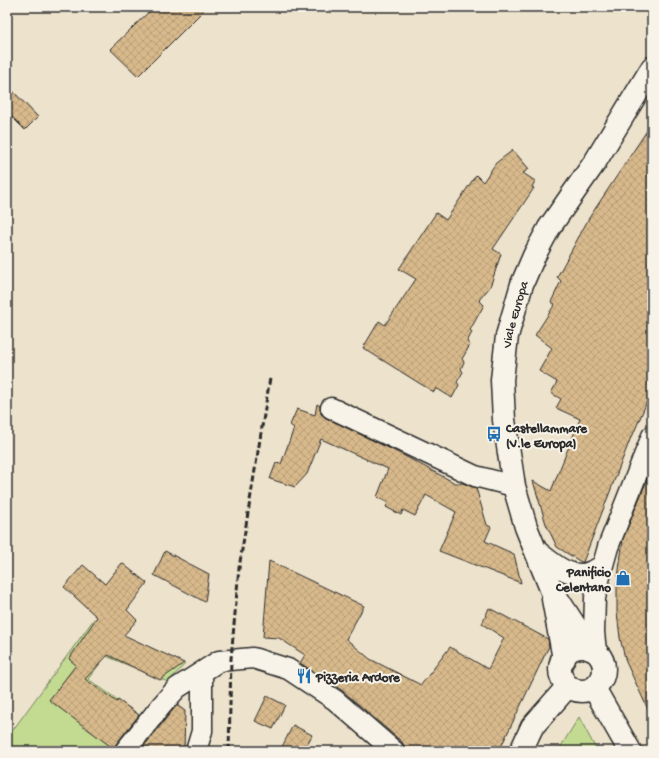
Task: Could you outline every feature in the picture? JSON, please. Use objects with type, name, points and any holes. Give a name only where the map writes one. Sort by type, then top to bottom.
[{"type":"main road","name":"Viale Europa","points":[[551,590],[526,527],[514,486],[504,420],[502,380],[507,336],[522,284],[534,256],[549,228],[595,162],[652,68]]},
{"type":"main road","points":[[551,590],[593,651],[601,658],[604,671],[599,683],[594,688],[587,691],[580,691],[568,686],[563,680],[561,666],[568,653],[575,649],[583,648],[593,651]]},
{"type":"main road","points":[[551,590],[564,659]]},
{"type":"main road","points":[[521,751],[532,727],[568,686]]},
{"type":"main road","points":[[594,688],[630,751]]},
{"type":"street","points":[[331,408],[475,476],[514,486]]},
{"type":"street","points":[[593,651],[595,598],[603,565],[608,547],[652,436]]},
{"type":"street","points":[[534,549],[550,562],[569,572],[580,574],[591,572],[603,565]]},
{"type":"street","points":[[125,751],[177,688],[219,661],[253,658],[288,669],[335,700],[394,751]]},
{"type":"street","points":[[196,751],[202,732],[202,672]]},
{"type":"green space","points":[[94,619],[112,631],[185,664],[168,682],[106,656],[88,679],[138,714],[109,751],[7,751],[7,738]]},
{"type":"green space","points":[[579,717],[597,751],[558,751]]},
{"type":"building","points":[[154,7],[207,7],[138,76],[110,49]]},
{"type":"building","points":[[7,85],[38,117],[25,130],[7,112]]},
{"type":"building","points":[[652,123],[652,390],[631,437],[583,562],[581,562],[557,547],[546,524],[533,481],[551,491],[580,419],[556,408],[561,399],[551,393],[557,382],[539,371],[552,348],[535,335],[555,304],[551,302],[561,281],[557,277],[589,218]]},
{"type":"building","points":[[513,150],[529,169],[523,173],[535,181],[532,187],[534,188],[493,249],[501,254],[490,287],[479,300],[484,305],[470,330],[472,332],[467,342],[470,345],[462,359],[464,362],[461,369],[463,372],[457,382],[459,385],[452,398],[436,388],[434,392],[363,348],[379,321],[385,325],[416,279],[399,269],[436,213],[446,220],[476,175],[483,182],[496,163]]},
{"type":"building","points":[[317,404],[320,406],[321,414],[326,418],[399,453],[455,483],[462,483],[476,488],[487,525],[491,527],[485,541],[514,554],[521,583],[439,551],[456,512],[426,495],[415,516],[403,510],[401,515],[386,507],[388,503],[377,497],[388,469],[321,439],[307,474],[295,487],[270,479],[276,463],[281,464],[294,428],[290,425],[297,409],[315,415]]},
{"type":"building","points":[[652,468],[652,718],[626,662],[620,638],[617,612],[617,585],[623,539]]},
{"type":"building","points":[[165,551],[209,574],[205,602],[154,575]]},
{"type":"building","points":[[269,561],[364,606],[346,639],[370,659],[421,685],[450,647],[488,669],[504,638],[482,624],[489,608],[548,639],[549,646],[499,751],[405,751],[405,747],[402,742],[343,691],[300,663],[305,655],[279,638],[263,637]]},
{"type":"building","points":[[122,563],[147,583],[127,610],[137,620],[124,635],[184,663],[160,680],[108,655],[85,679],[117,702],[118,700],[139,715],[116,744],[114,749],[49,700],[76,665],[69,659],[97,617],[64,587],[83,565],[105,584]]},
{"type":"building","points":[[267,696],[285,705],[273,729],[255,721]]},
{"type":"building","points":[[177,705],[185,711],[184,751],[140,751]]},
{"type":"building","points":[[293,725],[312,735],[304,751],[280,751]]},
{"type":"railway","points":[[229,751],[231,659],[239,568],[270,378]]},
{"type":"place","name":"Castellammare (V.le Europa)","points":[[494,434]]},
{"type":"place","name":"Panificio Celentano","points":[[623,578]]},
{"type":"place","name":"Pizzeria Ardore","points":[[304,676]]}]
